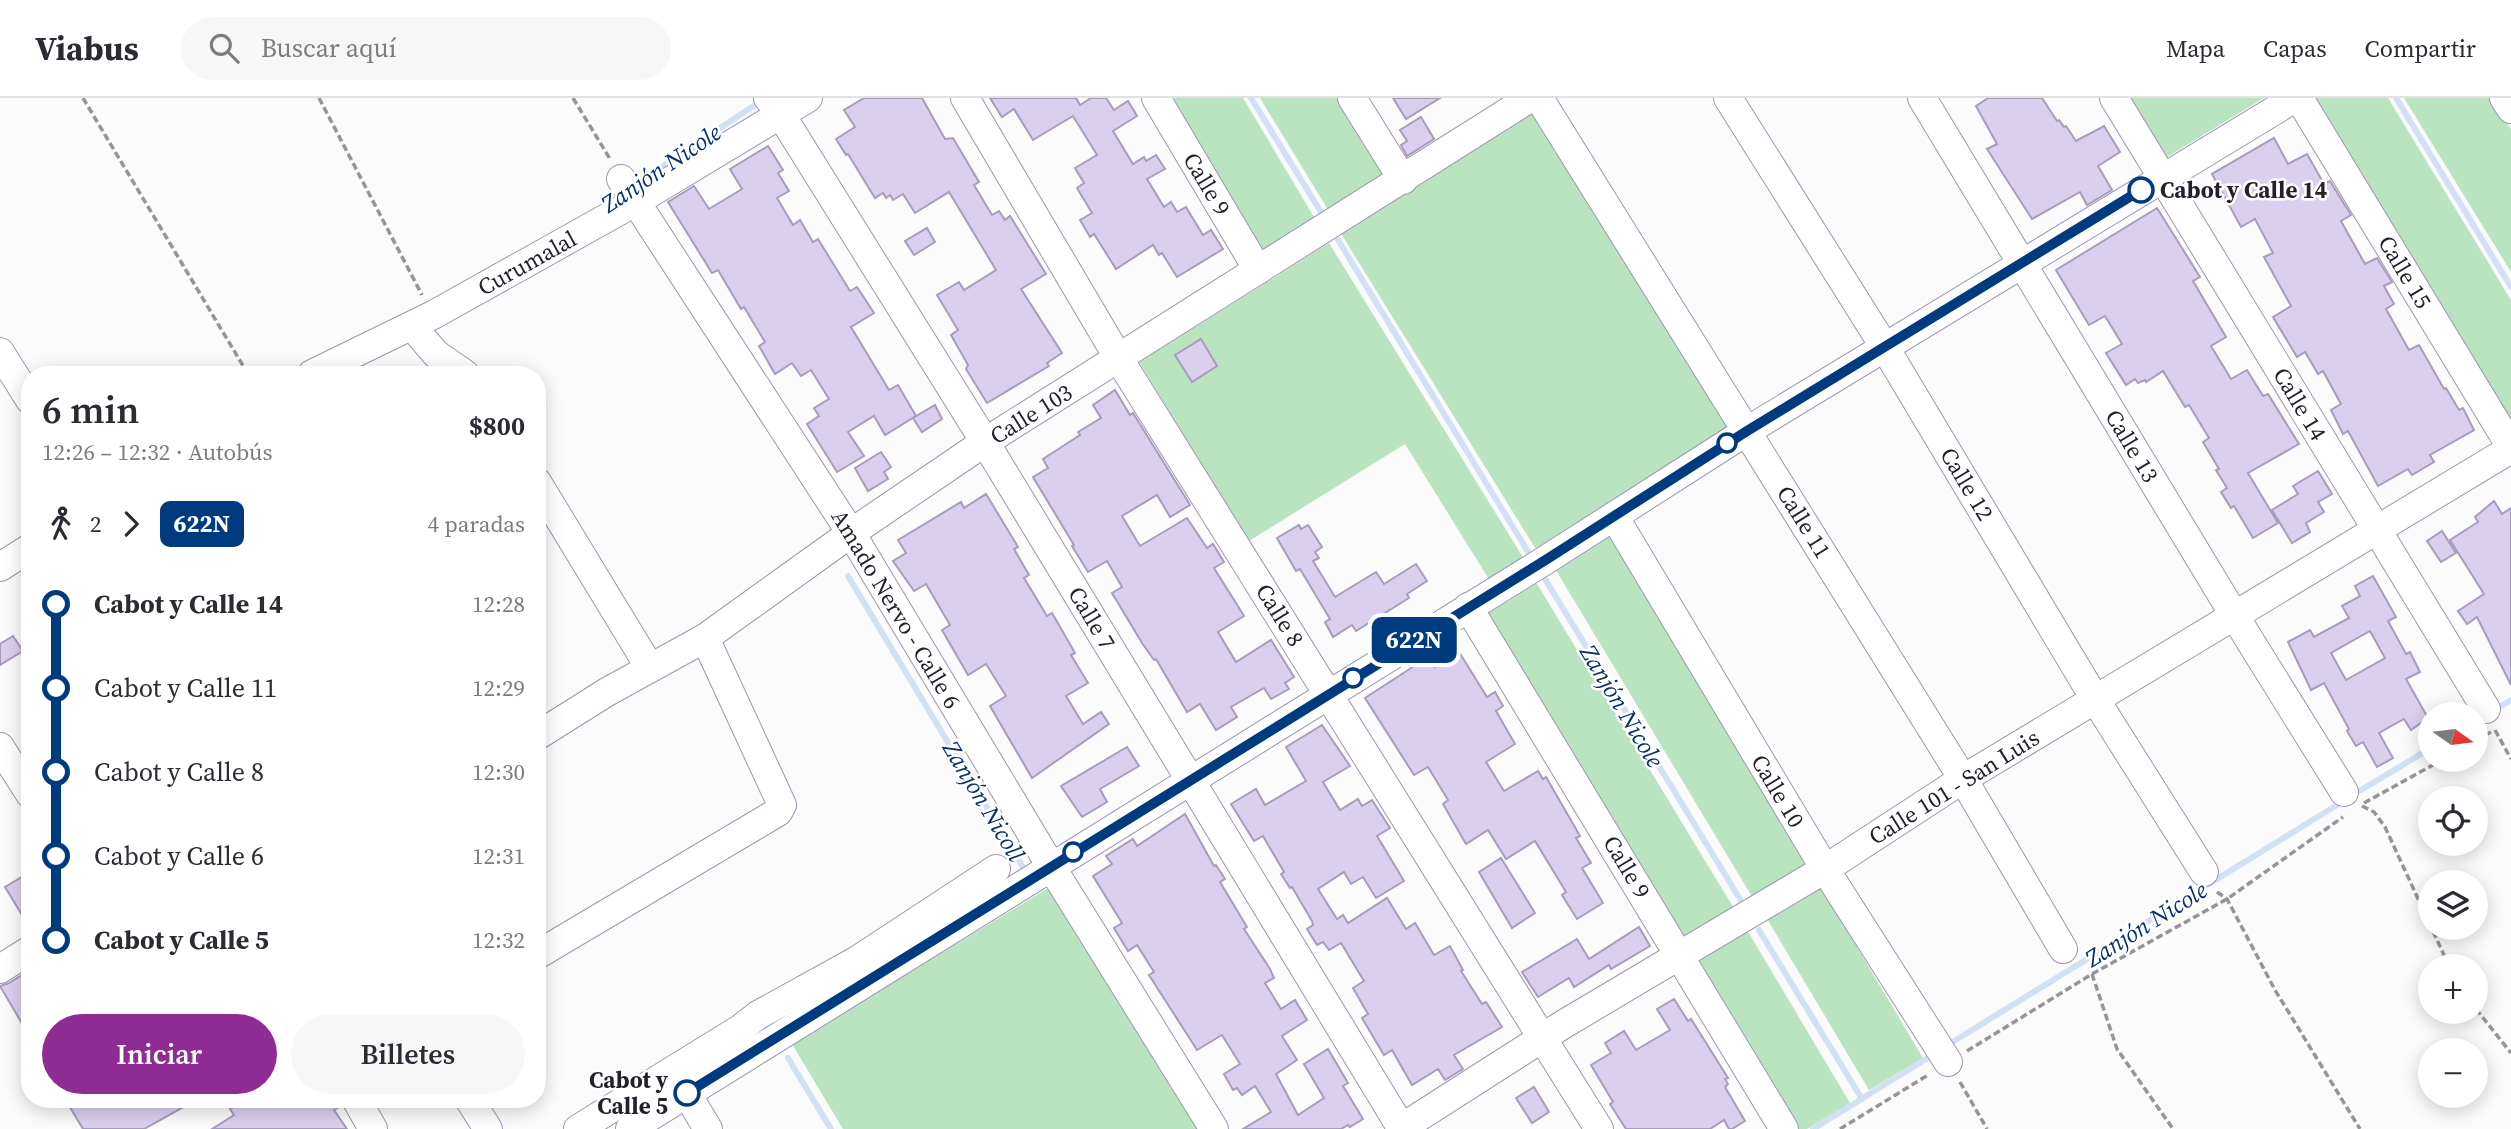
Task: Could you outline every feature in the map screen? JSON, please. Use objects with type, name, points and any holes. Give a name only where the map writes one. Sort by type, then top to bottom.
[{"type":"street","name":"Curumalal","points":[[329,366],[422,321],[638,201],[776,107],[808,98]]},
{"type":"street","name":"Calle 8","points":[[965,98],[1119,359],[1599,1129]]},
{"type":"street","name":"Calle 9","points":[[1156,98],[1258,270]]},
{"type":"street","points":[[1352,98],[1403,180]]},
{"type":"street","name":"Calle 103","points":[[546,731],[705,638],[851,533],[985,442],[1530,98]]},
{"type":"street","name":"Calle 11","points":[[1539,98],[1963,779],[2063,949]]},
{"type":"street","name":"Calle 12","points":[[1728,98],[1884,346],[2095,699],[2211,882]]},
{"type":"street","name":"Calle 13","points":[[1923,98],[2346,802]]},
{"type":"street","name":"Calle 14","points":[[2114,98],[2491,720]]},
{"type":"street","points":[[578,1129],[677,1084],[1052,867],[1884,346],[2297,98]]},
{"type":"street","name":"Calle 15","points":[[2297,98],[2511,448]]},
{"type":"street","points":[[2504,98],[2511,109]]},
{"type":"street","name":"Calle 7","points":[[776,107],[985,442],[1401,1129]]},
{"type":"street","name":"Amado Nervo - Calle 6","points":[[621,179],[638,201],[851,533],[1214,1129]]},
{"type":"street","points":[[422,321],[436,354],[453,366]]},
{"type":"street","points":[[0,352],[21,386]]},
{"type":"street","name":"Calle 101 - San Luis","points":[[1401,1129],[1543,1038],[1825,869],[1963,779],[2511,448]]},
{"type":"street","points":[[546,497],[650,668]]},
{"type":"street","name":"Calle 10","points":[[1614,516],[1825,869],[1943,1054]]},
{"type":"street","points":[[0,567],[21,554]]},
{"type":"street","name":"Calle 9","points":[[1468,607],[1784,1129]]},
{"type":"street","points":[[546,950],[778,812],[782,805],[705,638]]},
{"type":"street","points":[[0,747],[21,780]]},
{"type":"street","points":[[630,1129],[677,1084],[758,1015],[856,961],[996,869]]},
{"type":"street","points":[[0,969],[21,956]]},
{"type":"street","points":[[677,1084],[708,1129]]},
{"type":"street","points":[[361,1108],[373,1129]]},
{"type":"street","points":[[475,1108],[488,1129]]},
{"type":"path","points":[[83,98],[243,366]]},
{"type":"path","points":[[319,98],[422,321]]},
{"type":"path","points":[[573,98],[621,179]]},
{"type":"path","points":[[2491,720],[2511,759]]},
{"type":"path","points":[[2420,772],[2360,805],[2374,812],[2385,827],[2443,954]]},
{"type":"path","points":[[1840,1129],[1943,1054],[2227,899],[2346,802]]},
{"type":"path","points":[[2211,882],[2227,899],[2275,989],[2360,1129]]},
{"type":"path","points":[[2092,974],[2117,1049],[2173,1129]]},
{"type":"path","points":[[2488,1024],[2511,1053]]},
{"type":"path","points":[[1943,1054],[1987,1129]]},
{"type":"green space","points":[[1170,98],[1243,98],[1317,222],[1263,254]]},
{"type":"green space","points":[[1260,98],[1339,98],[1387,177],[1330,213]]},
{"type":"green space","points":[[2125,98],[2264,98],[2162,160]]},
{"type":"green space","points":[[2314,98],[2388,98],[2511,300],[2511,425]]},
{"type":"green space","points":[[2404,98],[2492,98],[2511,129],[2511,272]]},
{"type":"green space","points":[[1534,110],[1732,429],[1537,551],[1340,232]]},
{"type":"green space","points":[[1329,243],[1524,559],[1490,581],[1405,444],[1249,541],[1139,362]]},
{"type":"green space","points":[[1610,533],[1810,866],[1754,900],[1554,567]]},
{"type":"green space","points":[[1534,579],[1735,910],[1684,941],[1483,610]]},
{"type":"green space","points":[[1055,884],[1202,1129],[843,1129],[792,1044]]},
{"type":"green space","points":[[1820,885],[1923,1058],[1869,1090],[1766,917]]},
{"type":"green space","points":[[1747,930],[1850,1103],[1807,1129],[1797,1129],[1696,961]]},
{"type":"building","points":[[864,98],[922,98],[945,139],[953,138],[979,182],[974,185],[992,215],[999,211],[1005,220],[1010,216],[1046,274],[1021,289],[1062,353],[1047,363],[1049,366],[987,403],[966,369],[968,365],[951,335],[958,330],[937,295],[959,282],[964,290],[996,270],[949,192],[915,213],[903,194],[893,200],[890,195],[886,198],[883,193],[875,198],[836,139],[855,127],[844,110]]},
{"type":"building","points":[[990,98],[1076,98],[1080,105],[1091,98],[1106,98],[1114,110],[1128,101],[1137,116],[1113,131],[1133,164],[1144,157],[1146,161],[1156,155],[1165,169],[1147,179],[1164,207],[1171,202],[1177,212],[1186,207],[1203,235],[1211,230],[1223,249],[1177,277],[1162,253],[1159,255],[1153,245],[1116,269],[1094,234],[1090,237],[1080,220],[1092,213],[1077,188],[1084,183],[1075,168],[1097,155],[1073,116],[1033,140],[1014,109],[1002,117]]},
{"type":"building","points":[[1393,98],[1440,98],[1406,119]]},
{"type":"building","points":[[1988,98],[2042,98],[2057,121],[2066,126],[2076,141],[2104,126],[2120,152],[2098,166],[2112,190],[2087,205],[2080,192],[2032,219],[1987,149],[1997,144],[1976,106]]},
{"type":"building","points":[[1421,117],[1434,139],[1407,156],[1401,145],[1407,141],[1400,130]]},
{"type":"building","points":[[2274,138],[2288,164],[2307,154],[2324,184],[2330,181],[2351,215],[2341,221],[2365,264],[2377,258],[2392,282],[2384,286],[2394,304],[2386,309],[2409,350],[2419,345],[2444,389],[2446,388],[2459,410],[2463,408],[2474,430],[2430,455],[2434,462],[2412,475],[2408,469],[2378,486],[2348,431],[2343,434],[2331,410],[2341,404],[2323,371],[2318,374],[2305,352],[2297,357],[2273,317],[2291,306],[2264,257],[2273,253],[2255,219],[2241,227],[2212,174]]},
{"type":"building","points":[[768,146],[783,170],[778,173],[789,191],[777,198],[793,225],[800,220],[813,242],[818,239],[850,291],[857,287],[874,313],[851,327],[889,390],[898,385],[916,416],[885,435],[874,416],[848,432],[864,456],[837,472],[807,424],[819,416],[814,408],[829,399],[811,370],[801,376],[792,363],[775,374],[759,346],[765,342],[744,307],[741,309],[718,270],[712,273],[668,202],[694,186],[709,209],[742,189],[730,169]]},
{"type":"building","points":[[2157,208],[2200,277],[2193,281],[2226,337],[2211,346],[2231,379],[2247,370],[2263,396],[2268,394],[2299,444],[2248,473],[2278,523],[2253,538],[2234,506],[2231,508],[2221,492],[2227,488],[2203,442],[2209,438],[2189,405],[2185,407],[2163,371],[2146,382],[2145,380],[2138,383],[2135,379],[2126,385],[2106,353],[2122,344],[2105,316],[2089,325],[2056,270]]},
{"type":"building","points":[[927,228],[935,242],[914,255],[905,241]]},
{"type":"building","points":[[1201,339],[1217,366],[1192,382],[1175,355]]},
{"type":"building","points":[[1115,390],[1130,415],[1133,413],[1190,505],[1170,517],[1157,495],[1122,516],[1140,546],[1187,518],[1207,548],[1213,544],[1224,562],[1214,568],[1244,616],[1218,632],[1236,662],[1271,640],[1294,677],[1285,683],[1289,689],[1271,699],[1264,688],[1231,707],[1237,717],[1216,730],[1200,704],[1187,712],[1112,593],[1122,587],[1107,561],[1088,572],[1033,477],[1048,468],[1043,459],[1101,418],[1093,405]]},
{"type":"building","points":[[935,405],[942,419],[922,432],[913,418]]},
{"type":"building","points":[[881,452],[891,467],[884,472],[888,479],[868,491],[855,468]]},
{"type":"building","points":[[2318,471],[2332,494],[2318,502],[2324,512],[2306,523],[2310,532],[2292,543],[2272,510],[2298,494],[2293,486]]},
{"type":"building","points":[[986,494],[1018,547],[1014,549],[1029,575],[1024,578],[1047,616],[1052,613],[1075,653],[1071,655],[1088,683],[1066,696],[1083,724],[1101,712],[1109,724],[1032,778],[990,706],[1006,696],[986,664],[968,675],[942,630],[950,625],[926,584],[914,591],[893,561],[906,553],[898,540],[961,502],[964,508]]},
{"type":"building","points":[[2494,501],[2502,514],[2511,508],[2511,685],[2477,617],[2467,624],[2458,611],[2484,594],[2450,540],[2478,522],[2475,517]]},
{"type":"building","points":[[1299,525],[1301,529],[1308,525],[1322,547],[1315,552],[1319,558],[1313,561],[1335,597],[1376,572],[1384,584],[1416,564],[1427,581],[1407,594],[1409,598],[1356,631],[1352,625],[1333,637],[1325,622],[1330,619],[1300,569],[1296,571],[1277,538]]},
{"type":"building","points":[[2442,531],[2456,553],[2441,562],[2427,541]]},
{"type":"building","points":[[2373,576],[2396,617],[2388,621],[2406,654],[2410,652],[2420,672],[2406,679],[2419,702],[2418,725],[2411,730],[2404,719],[2379,733],[2393,758],[2377,767],[2363,742],[2356,746],[2324,683],[2311,690],[2288,642],[2310,630],[2314,637],[2349,618],[2342,606],[2360,596],[2355,586]],"holes":[[[2370,631],[2385,658],[2346,680],[2331,653]]]},
{"type":"building","points":[[13,636],[21,652],[0,665],[0,644]]},
{"type":"building","points":[[1459,652],[1487,697],[1495,692],[1503,706],[1496,711],[1515,744],[1486,762],[1504,791],[1538,771],[1543,779],[1546,777],[1580,836],[1576,838],[1591,863],[1582,868],[1603,903],[1577,919],[1562,895],[1566,892],[1535,841],[1506,859],[1488,830],[1466,844],[1443,804],[1448,800],[1428,767],[1414,775],[1365,698],[1428,657],[1435,667]]},
{"type":"building","points":[[1322,725],[1350,766],[1323,782],[1340,810],[1358,799],[1362,806],[1372,800],[1390,828],[1377,836],[1404,881],[1376,898],[1363,877],[1351,884],[1344,872],[1318,889],[1337,919],[1343,915],[1348,923],[1387,898],[1406,929],[1415,923],[1434,955],[1450,946],[1463,970],[1461,971],[1482,1004],[1486,1002],[1502,1027],[1454,1055],[1463,1069],[1445,1080],[1438,1069],[1412,1085],[1392,1050],[1384,1055],[1362,1018],[1368,1014],[1353,988],[1364,981],[1341,943],[1329,950],[1323,942],[1317,945],[1307,929],[1313,925],[1312,921],[1281,874],[1284,872],[1263,836],[1254,841],[1231,804],[1256,789],[1265,805],[1306,781],[1286,747]]},
{"type":"building","points":[[1127,747],[1139,766],[1100,789],[1107,802],[1082,817],[1061,786]]},
{"type":"building","points":[[1185,814],[1214,866],[1216,865],[1225,879],[1220,882],[1247,927],[1244,929],[1270,969],[1274,978],[1265,983],[1281,1009],[1295,1000],[1307,1020],[1282,1036],[1297,1060],[1276,1074],[1298,1115],[1324,1098],[1304,1064],[1328,1049],[1348,1083],[1343,1086],[1363,1119],[1350,1127],[1243,1129],[1271,1112],[1255,1086],[1242,1095],[1237,1088],[1233,1090],[1224,1074],[1240,1064],[1222,1035],[1197,1050],[1149,975],[1154,972],[1137,945],[1128,951],[1114,928],[1122,923],[1093,876],[1112,864],[1106,856],[1133,839],[1137,846]]},
{"type":"building","points":[[1501,858],[1535,913],[1512,928],[1479,872]]},
{"type":"building","points":[[21,877],[21,913],[5,887]]},
{"type":"building","points":[[1639,927],[1650,946],[1611,969],[1609,965],[1574,987],[1569,978],[1538,997],[1522,972],[1577,939],[1589,959]]},
{"type":"building","points":[[21,976],[21,1022],[0,986]]},
{"type":"building","points":[[1674,999],[1688,1021],[1691,1019],[1728,1078],[1725,1079],[1728,1084],[1725,1087],[1745,1121],[1732,1129],[1729,1129],[1724,1120],[1710,1129],[1626,1129],[1591,1065],[1611,1053],[1605,1043],[1624,1031],[1636,1050],[1670,1030],[1657,1009]]},
{"type":"building","points":[[1534,1087],[1549,1112],[1532,1123],[1516,1098]]},
{"type":"building","points":[[70,1108],[182,1108],[144,1129],[83,1129]]},
{"type":"building","points":[[338,1108],[334,1110],[347,1129],[212,1129],[234,1115],[230,1109]]},
{"type":"waterway","name":"Zanjón Nicole","points":[[1251,98],[1324,217]]},
{"type":"waterway","name":"Zanjón Nicole","points":[[2396,98],[2511,287]]},
{"type":"waterway","name":"Zanjón Nicole","points":[[633,186],[761,101]]},
{"type":"waterway","name":"Zanjón Nicole","points":[[1338,240],[1530,555]]},
{"type":"waterway","name":"Zanjón Nicoll","points":[[848,576],[1027,874]]},
{"type":"waterway","name":"Zanjón Nicole","points":[[1545,579],[1743,904]]},
{"type":"waterway","name":"Zanjón Nicole","points":[[2495,710],[2511,700]]},
{"type":"waterway","name":"Zanjón Nicole","points":[[2351,796],[2418,756]]},
{"type":"waterway","name":"Zanjón Nicole","points":[[1946,1046],[2342,802]]},
{"type":"waterway","name":"Zanjón Nicole","points":[[1759,930],[1862,1099]]},
{"type":"waterway","name":"Zanjón Nicole","points":[[1813,1129],[1934,1054]]},
{"type":"waterway","name":"Zanjón Nicoll","points":[[788,1058],[831,1129]]},
{"type":"bus line","name":"622N","points":[[687,1093],[1544,561],[1747,431],[2141,190]]},
{"type":"place","name":"Cabot y Calle 14","points":[[2141,190]]},
{"type":"place","name":"Cabot y Calle 5","points":[[687,1093]]}]
